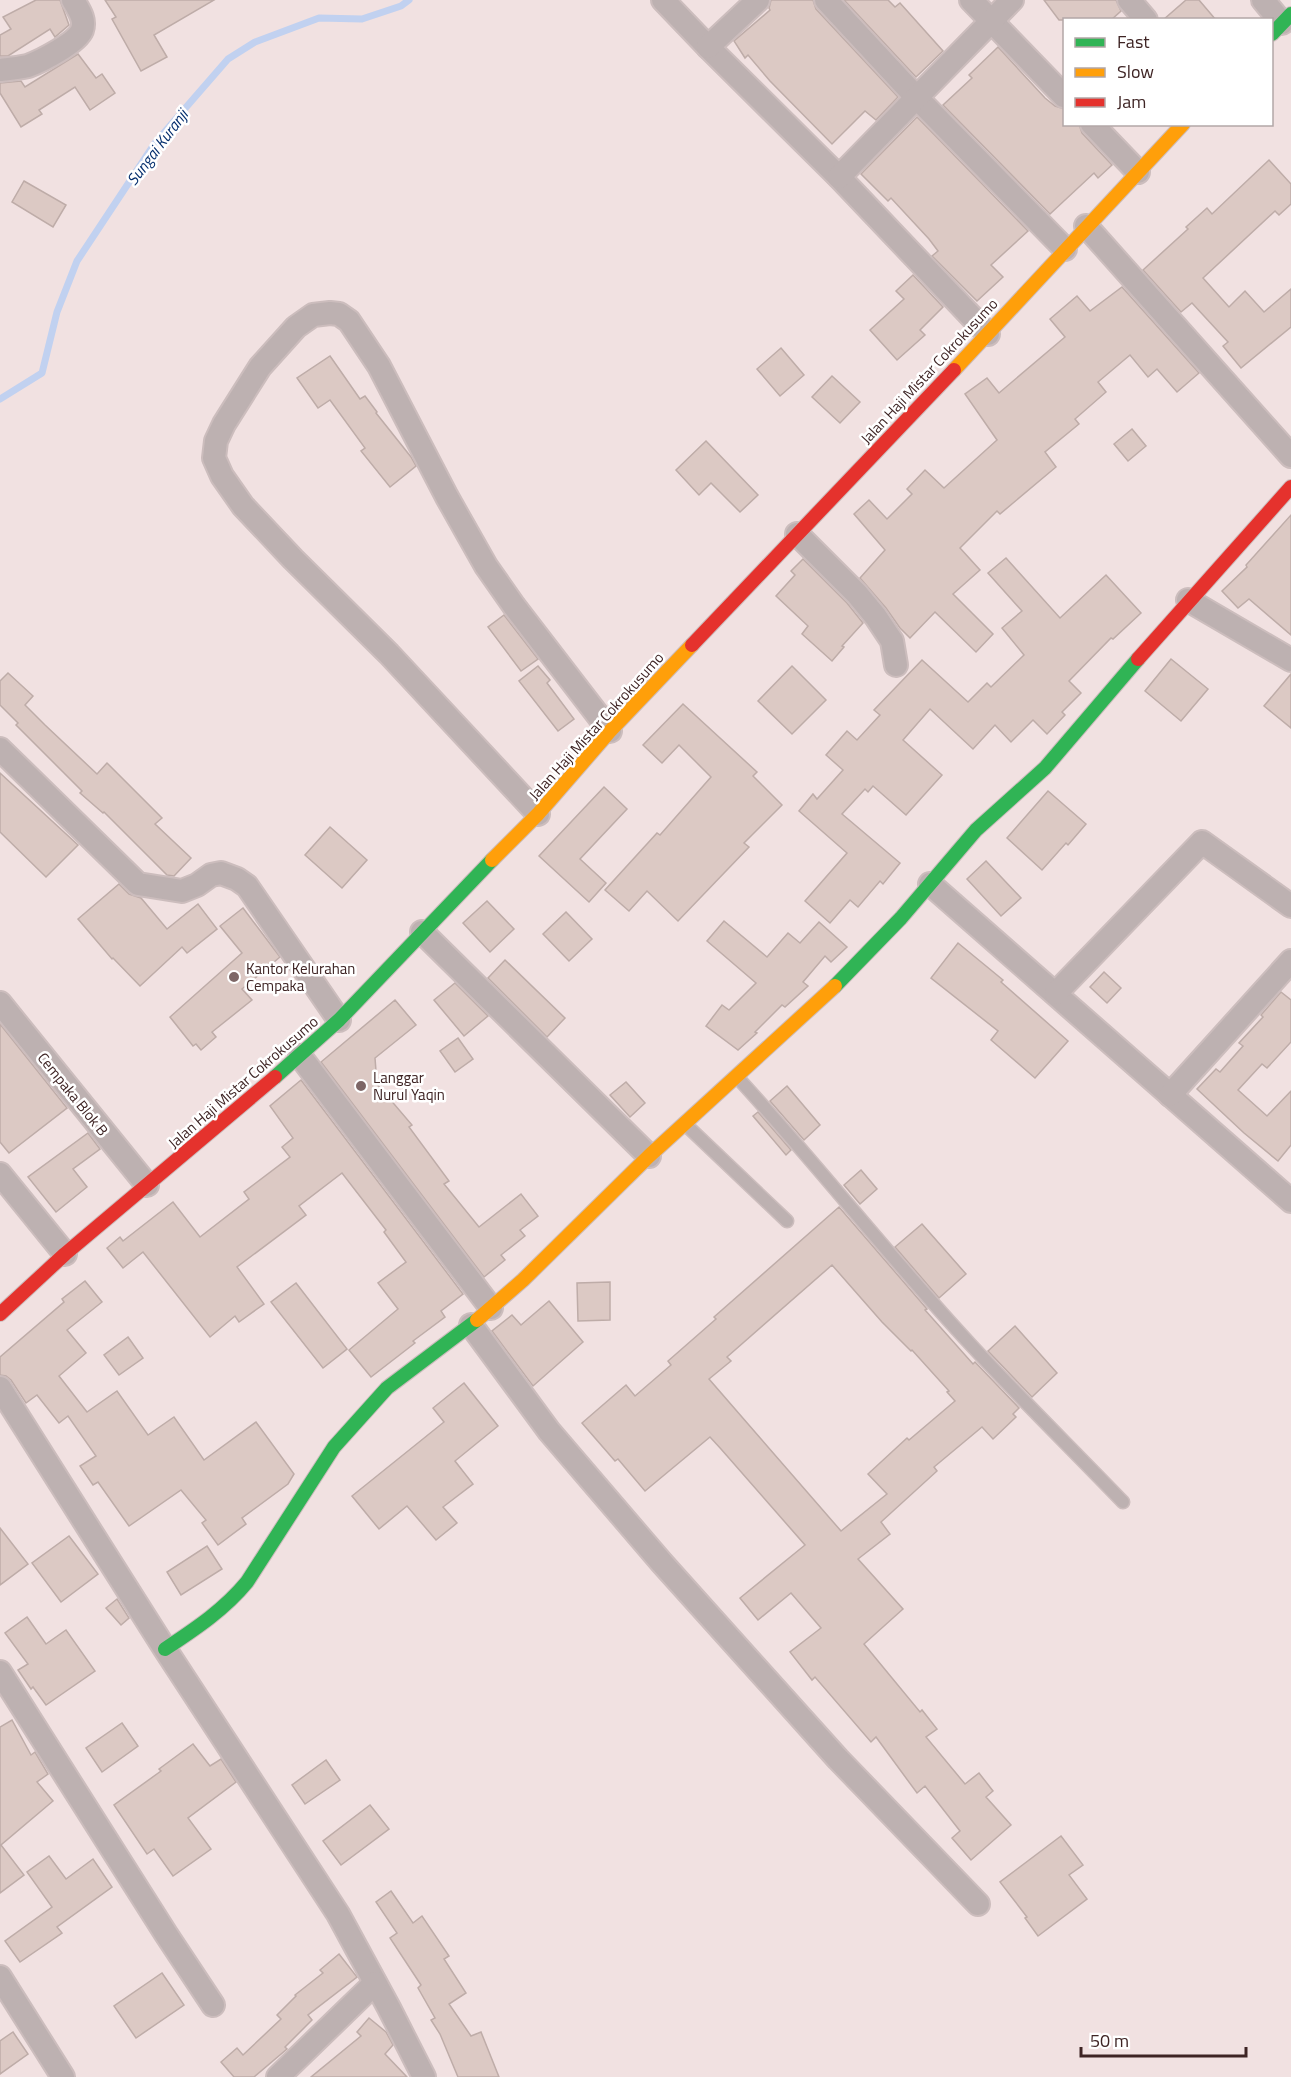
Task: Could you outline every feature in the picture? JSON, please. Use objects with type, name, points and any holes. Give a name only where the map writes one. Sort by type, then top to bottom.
[{"type":"main road","name":"Jalan Haji Mistar Cokrokusumo","points":[[0,1314],[65,1254],[300,1056],[339,1020],[538,813],[610,731],[988,334],[1181,126]]},
{"type":"main road","points":[[165,1649],[234,1599],[334,1447],[379,1396],[471,1325],[523,1280],[649,1156],[817,1004],[901,918],[976,830],[1045,768],[1188,600],[1291,487]]},
{"type":"street","points":[[0,70],[27,66],[73,41],[82,31],[83,19],[73,0]]},
{"type":"street","points":[[663,0],[839,177],[988,334]]},
{"type":"street","points":[[708,47],[758,0]]},
{"type":"street","points":[[825,0],[1065,249]]},
{"type":"street","points":[[971,0],[1063,94]]},
{"type":"street","points":[[839,177],[1012,0]]},
{"type":"street","points":[[1129,0],[1144,18]]},
{"type":"street","points":[[1263,0],[1282,23]]},
{"type":"street","points":[[1094,126],[1138,172]]},
{"type":"street","points":[[1086,226],[1291,456]]},
{"type":"street","points":[[538,813],[390,654],[293,559],[243,506],[222,476],[214,458],[216,441],[224,424],[260,367],[296,327],[314,315],[330,313],[339,314],[350,321],[379,366],[447,497],[486,566],[610,731]]},
{"type":"street","points":[[797,534],[857,594],[876,617],[892,641],[896,665]]},
{"type":"street","points":[[1188,600],[1291,660]]},
{"type":"street","points":[[0,749],[138,884],[182,891],[197,885],[211,875],[221,873],[248,886],[339,1020]]},
{"type":"street","points":[[1056,993],[1202,842],[1291,906]]},
{"type":"street","points":[[930,884],[1291,1201]]},
{"type":"street","points":[[422,932],[649,1156]]},
{"type":"street","points":[[1170,1095],[1291,961]]},
{"type":"street","name":"Cempaka Blok B","points":[[0,1003],[147,1185]]},
{"type":"street","points":[[300,1056],[491,1308]]},
{"type":"street","points":[[0,1174],[65,1254]]},
{"type":"street","points":[[471,1325],[549,1431],[662,1563],[838,1760],[978,1904]]},
{"type":"street","points":[[0,1388],[165,1649],[338,1914],[424,2077]]},
{"type":"street","points":[[0,1672],[213,2005]]},
{"type":"street","points":[[0,1977],[63,2077]]},
{"type":"street","points":[[278,2077],[375,1983]]},
{"type":"lane","points":[[737,1077],[970,1344],[1123,1502]]},
{"type":"lane","points":[[685,1124],[787,1221]]},
{"type":"building","points":[[36,0],[60,0],[69,25],[55,37],[50,29],[8,56],[0,56],[0,35],[11,29],[3,17]]},
{"type":"building","points":[[105,0],[214,0],[154,35],[167,57],[141,71],[112,19],[116,17]]},
{"type":"building","points":[[771,0],[813,0],[816,9],[898,97],[876,120],[865,111],[832,144],[770,81],[748,55],[745,58],[734,41],[770,10]]},
{"type":"building","points":[[844,0],[888,0],[895,7],[900,3],[943,51],[916,77]]},
{"type":"building","points":[[1044,0],[1116,0],[1121,11],[1113,18],[1063,18],[1059,20]]},
{"type":"building","points":[[1186,0],[1199,0],[1214,18],[1165,18]]},
{"type":"building","points":[[998,47],[1045,98],[1055,106],[1063,108],[1063,126],[1080,126],[1082,133],[1112,165],[1098,178],[1094,173],[1050,214],[943,105],[972,78],[969,75]]},
{"type":"building","points":[[78,54],[96,78],[102,74],[115,93],[90,110],[75,87],[39,110],[42,114],[21,127],[0,93],[0,83],[21,81],[25,87]]},
{"type":"building","points":[[917,117],[1028,231],[991,265],[1003,277],[977,301],[932,256],[938,251],[929,239],[891,198],[888,201],[861,174]]},
{"type":"building","points":[[1269,160],[1291,184],[1291,204],[1279,215],[1275,211],[1203,278],[1229,307],[1245,291],[1264,312],[1291,289],[1291,327],[1241,368],[1223,346],[1228,342],[1192,303],[1181,312],[1143,270],[1188,229],[1186,227],[1207,208],[1212,214]]},
{"type":"building","points":[[24,181],[66,205],[53,227],[12,202]]},
{"type":"building","points":[[913,275],[943,307],[920,330],[925,335],[897,360],[870,330],[904,299],[896,291]]},
{"type":"building","points":[[1122,287],[1199,373],[1177,392],[1157,369],[1148,377],[1130,355],[1098,382],[1106,392],[1075,419],[1079,424],[1045,452],[1056,467],[1000,514],[997,511],[960,548],[980,570],[953,594],[993,634],[976,652],[935,612],[910,638],[860,578],[885,550],[854,514],[869,500],[887,519],[912,494],[907,489],[925,470],[944,488],[997,440],[965,394],[987,378],[999,393],[1065,337],[1050,319],[1077,296],[1090,311]]},
{"type":"building","points":[[781,348],[804,375],[780,396],[757,369]]},
{"type":"building","points":[[330,356],[360,399],[365,396],[416,466],[390,487],[361,451],[365,448],[330,400],[318,408],[297,378]]},
{"type":"building","points":[[832,376],[860,402],[840,423],[812,397]]},
{"type":"building","points":[[1132,429],[1146,446],[1128,461],[1114,444]]},
{"type":"building","points":[[706,441],[758,495],[740,512],[711,483],[699,495],[676,470]]},
{"type":"building","points":[[1291,515],[1291,635],[1249,599],[1238,608],[1222,591],[1247,567],[1246,565]]},
{"type":"building","points":[[1006,558],[1060,618],[1106,575],[1141,613],[1113,639],[1111,638],[1069,681],[1081,693],[1062,712],[1065,715],[1047,734],[1033,720],[1011,742],[995,725],[973,749],[930,709],[903,740],[942,775],[906,815],[873,786],[868,792],[865,789],[842,814],[900,863],[883,884],[880,881],[858,907],[850,900],[830,923],[805,901],[847,853],[799,811],[813,794],[817,799],[843,770],[826,755],[847,731],[857,740],[880,715],[874,710],[922,660],[968,702],[987,683],[991,687],[1024,655],[1002,628],[1022,611],[988,573]]},
{"type":"building","points":[[803,559],[847,603],[863,623],[832,661],[802,634],[808,626],[776,596],[795,575],[791,571]]},
{"type":"building","points":[[504,615],[538,659],[521,671],[488,627]]},
{"type":"building","points":[[1171,659],[1208,689],[1181,721],[1145,691]]},
{"type":"building","points":[[538,666],[550,680],[547,683],[574,719],[558,731],[519,681]]},
{"type":"building","points":[[792,666],[826,700],[792,734],[758,701]]},
{"type":"building","points":[[8,673],[33,696],[25,705],[97,774],[107,763],[162,818],[155,824],[191,858],[174,876],[167,875],[104,812],[80,793],[82,791],[16,725],[18,723],[0,705],[0,681]]},
{"type":"building","points":[[1291,674],[1291,728],[1264,706]]},
{"type":"building","points":[[683,704],[757,772],[753,776],[782,805],[744,843],[749,847],[678,921],[647,891],[629,911],[605,890],[657,833],[660,835],[711,777],[679,745],[662,763],[643,745]]},
{"type":"building","points":[[0,773],[78,845],[46,877],[0,832]]},
{"type":"building","points":[[604,787],[627,809],[580,859],[606,883],[589,902],[539,856]]},
{"type":"building","points":[[1048,791],[1086,824],[1042,870],[1007,838]]},
{"type":"building","points":[[330,827],[367,860],[342,888],[305,855]]},
{"type":"building","points":[[986,861],[1021,898],[1001,916],[967,879]]},
{"type":"building","points":[[119,884],[129,894],[141,898],[167,929],[198,904],[217,929],[187,953],[182,947],[140,986],[112,959],[78,919]]},
{"type":"building","points":[[487,901],[514,929],[490,952],[463,923]]},
{"type":"building","name":"Kantor Kelurahan Cempaka","points":[[243,908],[280,957],[242,989],[252,1000],[212,1032],[216,1037],[201,1050],[196,1044],[193,1046],[170,1017],[242,953],[220,926]]},
{"type":"building","points":[[566,912],[592,939],[569,961],[543,934]]},
{"type":"building","points":[[724,921],[767,957],[788,933],[800,943],[819,922],[847,947],[831,962],[825,956],[803,982],[808,986],[785,1007],[782,1005],[738,1050],[706,1026],[722,1005],[729,1010],[756,983],[707,941]]},
{"type":"building","points":[[958,943],[1003,980],[1001,982],[1068,1041],[1035,1078],[991,1040],[998,1031],[931,978]]},
{"type":"building","points":[[505,960],[565,1018],[547,1037],[488,978]]},
{"type":"building","points":[[1104,972],[1121,988],[1107,1003],[1090,987]]},
{"type":"building","points":[[455,983],[488,1016],[464,1036],[434,1000]]},
{"type":"building","points":[[1281,992],[1291,1000],[1291,1042],[1267,1068],[1262,1064],[1238,1090],[1267,1116],[1291,1091],[1291,1145],[1278,1161],[1197,1089],[1216,1069],[1220,1072],[1243,1046],[1239,1043],[1263,1017],[1261,1015]]},
{"type":"building","points":[[395,1000],[416,1025],[375,1058],[377,1084],[412,1125],[409,1127],[449,1181],[444,1184],[479,1227],[521,1194],[538,1216],[520,1230],[525,1236],[501,1255],[505,1260],[484,1277],[321,1062]]},
{"type":"building","points":[[0,1024],[67,1108],[9,1153],[0,1142]]},
{"type":"building","points":[[458,1038],[473,1059],[455,1072],[440,1051]]},
{"type":"building","points":[[301,1080],[463,1294],[441,1311],[445,1317],[371,1377],[349,1350],[398,1309],[378,1283],[406,1262],[384,1232],[386,1230],[342,1173],[299,1206],[306,1215],[237,1267],[264,1304],[239,1322],[235,1316],[210,1337],[143,1252],[123,1268],[107,1248],[120,1237],[123,1241],[173,1202],[200,1237],[249,1199],[244,1192],[290,1157],[282,1147],[293,1138],[270,1106]]},
{"type":"building","points":[[626,1082],[645,1103],[630,1117],[610,1095]]},
{"type":"building","points":[[787,1086],[820,1125],[804,1140],[770,1101]]},
{"type":"building","points":[[758,1112],[791,1150],[786,1155],[753,1116]]},
{"type":"building","points":[[88,1133],[100,1149],[73,1169],[87,1187],[56,1212],[28,1177]]},
{"type":"building","points":[[861,1170],[877,1189],[860,1204],[844,1185]]},
{"type":"building","points":[[839,1207],[973,1364],[975,1362],[1019,1408],[1013,1414],[1016,1417],[993,1439],[982,1427],[934,1467],[937,1471],[881,1522],[890,1534],[858,1559],[903,1609],[864,1644],[920,1712],[922,1710],[937,1729],[926,1737],[965,1784],[979,1773],[993,1791],[986,1797],[1011,1825],[971,1860],[952,1838],[960,1831],[925,1786],[917,1793],[876,1737],[871,1742],[815,1677],[812,1680],[790,1652],[821,1628],[791,1593],[758,1620],[740,1598],[805,1545],[721,1449],[710,1437],[645,1491],[618,1459],[615,1461],[582,1423],[626,1385],[635,1396],[671,1365],[668,1361],[716,1319],[714,1317]],"holes":[[[832,1265],[882,1322],[912,1350],[949,1391],[947,1392],[955,1401],[909,1440],[907,1438],[868,1474],[887,1494],[841,1531],[709,1379],[731,1361],[727,1357]]]},
{"type":"building","points":[[922,1224],[966,1274],[939,1298],[895,1247]]},
{"type":"building","points":[[85,1281],[102,1302],[67,1330],[86,1353],[59,1376],[87,1412],[117,1391],[148,1435],[174,1417],[204,1460],[256,1422],[294,1474],[288,1484],[242,1518],[246,1524],[218,1545],[202,1523],[206,1520],[181,1490],[129,1526],[98,1482],[93,1485],[80,1466],[96,1456],[68,1416],[59,1423],[37,1395],[26,1403],[11,1380],[0,1375],[0,1357],[64,1302],[62,1299]]},
{"type":"building","points":[[610,1282],[610,1320],[578,1321],[577,1283]]},
{"type":"building","points":[[296,1283],[347,1349],[323,1368],[271,1302]]},
{"type":"building","points":[[549,1301],[583,1342],[533,1386],[492,1331],[512,1315],[521,1325]]},
{"type":"building","points":[[1015,1326],[1057,1373],[1032,1397],[988,1351]]},
{"type":"building","points":[[128,1337],[143,1358],[119,1375],[104,1355]]},
{"type":"building","points":[[464,1383],[498,1426],[455,1461],[473,1484],[443,1507],[457,1523],[436,1540],[407,1506],[379,1529],[352,1496],[444,1422],[433,1408]]},
{"type":"building","points":[[0,1528],[28,1564],[0,1585]]},
{"type":"building","points":[[69,1536],[98,1574],[61,1602],[32,1563]]},
{"type":"building","points":[[207,1546],[222,1569],[181,1595],[167,1572]]},
{"type":"building","points":[[117,1599],[129,1618],[121,1625],[106,1608]]},
{"type":"building","points":[[27,1617],[46,1644],[66,1630],[95,1671],[46,1705],[18,1670],[28,1664],[5,1633]]},
{"type":"building","points":[[12,1720],[31,1755],[35,1752],[48,1774],[37,1782],[53,1801],[1,1845],[24,1875],[0,1893],[0,1727]]},
{"type":"building","points":[[122,1723],[138,1746],[102,1772],[86,1748]]},
{"type":"building","points":[[193,1744],[210,1766],[221,1759],[236,1782],[188,1818],[211,1849],[173,1876],[154,1849],[147,1854],[114,1805],[161,1771],[159,1769]]},
{"type":"building","points":[[326,1760],[340,1780],[305,1804],[292,1785]]},
{"type":"building","points":[[370,1805],[389,1829],[341,1865],[323,1841]]},
{"type":"building","points":[[1061,1836],[1083,1865],[1069,1875],[1087,1899],[1038,1936],[1025,1918],[1027,1917],[1000,1882]]},
{"type":"building","points":[[49,1856],[66,1879],[93,1859],[112,1887],[57,1927],[62,1933],[20,1962],[5,1941],[52,1907],[27,1872]]},
{"type":"building","points":[[391,1891],[413,1923],[422,1916],[449,1956],[444,1959],[466,1993],[449,2004],[471,2036],[481,2032],[499,2077],[458,2077],[440,2034],[431,2020],[435,2018],[418,1988],[421,1985],[390,1938],[397,1933],[376,1902]]},
{"type":"building","points":[[339,1954],[357,1977],[308,2015],[312,2020],[285,2047],[287,2049],[254,2077],[234,2077],[221,2062],[237,2048],[243,2055],[281,2019],[277,2015],[295,1995],[323,1973],[320,1970]]},
{"type":"building","points":[[162,1973],[184,2005],[136,2038],[114,2006]]},
{"type":"building","points":[[369,2018],[386,2032],[393,2045],[385,2054],[407,2077],[311,2077],[361,2036],[357,2032]]},
{"type":"building","points":[[13,2032],[28,2054],[0,2074],[0,2041]]},
{"type":"waterway","name":"Sungai Kuranji","points":[[0,399],[42,373],[57,312],[77,261],[155,143],[228,59],[255,42],[319,18],[362,19],[401,6],[409,0]]},
{"type":"traffic: fast","points":[[1273,33],[1291,14]]},
{"type":"traffic: fast","points":[[835,986],[901,918],[976,830],[1045,768],[1138,659]]},
{"type":"traffic: fast","points":[[275,1077],[339,1020],[492,860]]},
{"type":"traffic: fast","points":[[165,1649],[219,1610],[247,1582],[334,1447],[387,1388],[477,1320]]},
{"type":"traffic: slow","points":[[954,370],[1181,126]]},
{"type":"traffic: slow","points":[[492,860],[538,814],[610,731],[692,645]]},
{"type":"traffic: slow","points":[[477,1320],[523,1280],[649,1156],[835,986]]},
{"type":"traffic: jam","points":[[692,645],[954,370]]},
{"type":"traffic: jam","points":[[1138,659],[1291,487]]},
{"type":"traffic: jam","points":[[0,1314],[65,1254],[275,1077]]},
{"type":"place","name":"Kantor Kelurahan Cempaka","points":[[234,977]]},
{"type":"place","name":"Langgar Nurul Yaqin","points":[[361,1086]]}]
